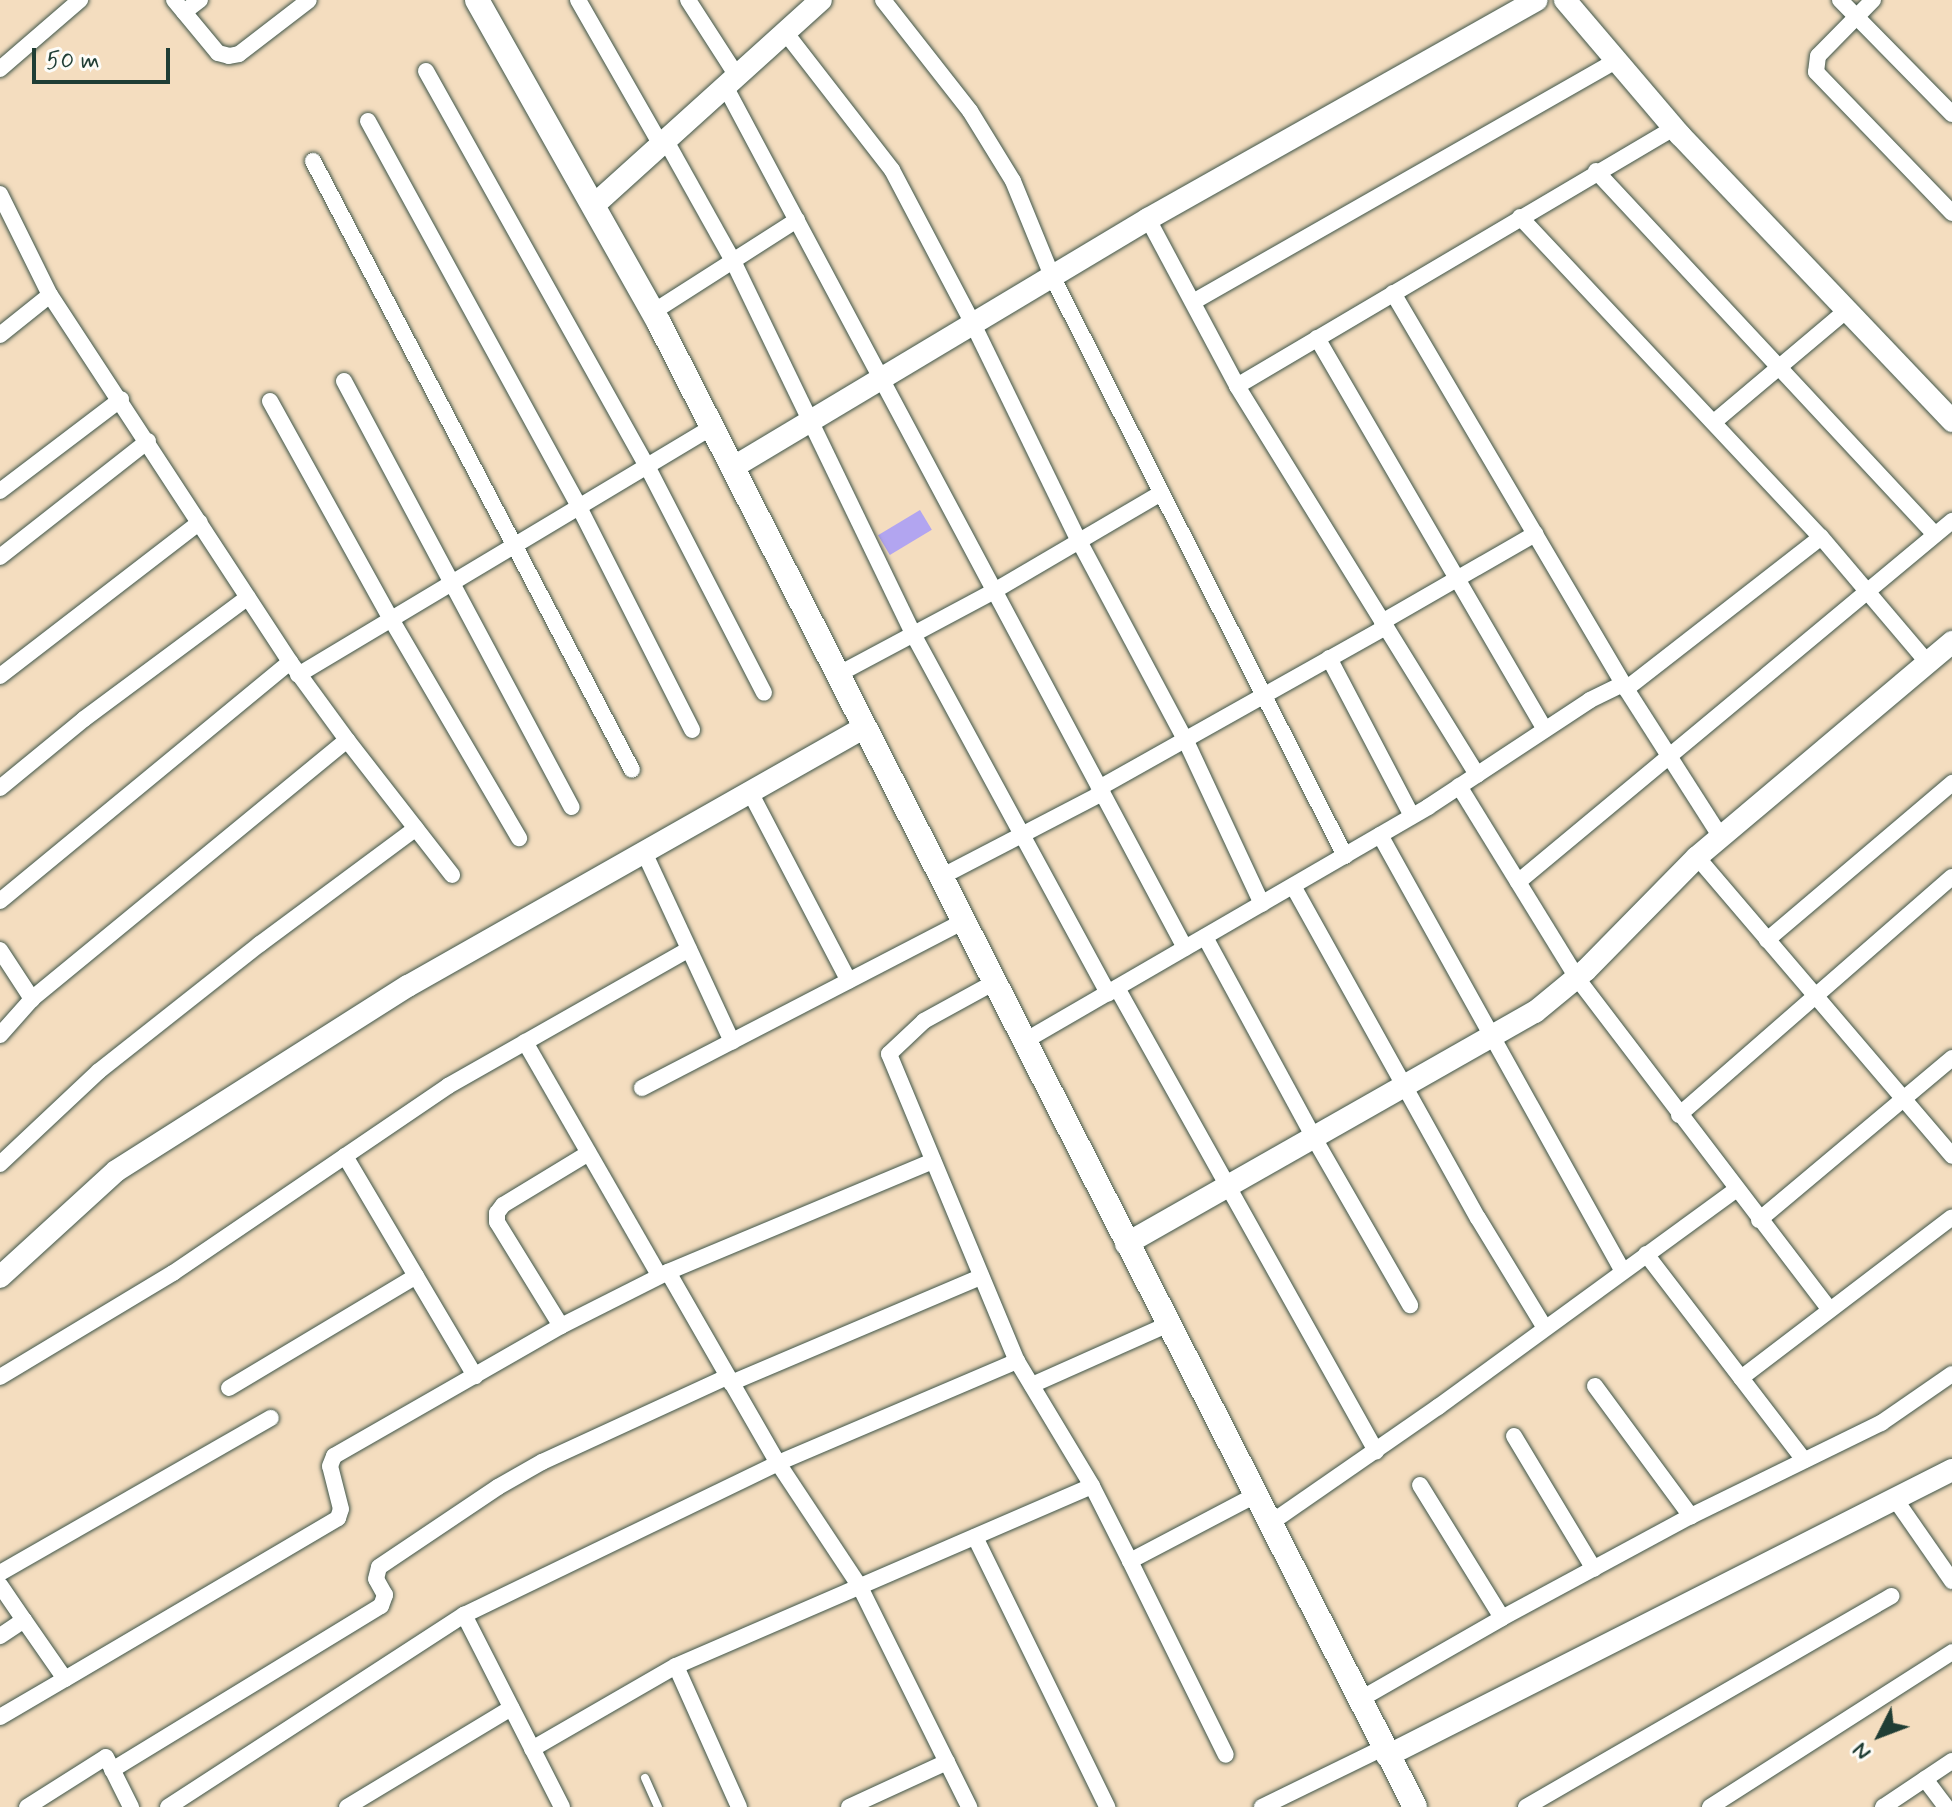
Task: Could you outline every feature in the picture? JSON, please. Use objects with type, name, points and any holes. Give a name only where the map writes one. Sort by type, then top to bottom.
[{"type":"main road","points":[[477,0],[653,312],[1415,1807]]},
{"type":"street","points":[[0,69],[80,0]]},
{"type":"street","points":[[200,0],[179,6],[218,53],[229,56],[239,54],[309,0]]},
{"type":"street","points":[[578,0],[733,261],[913,634],[1022,835],[1376,1451]]},
{"type":"street","points":[[688,0],[731,81],[797,220],[1185,948]]},
{"type":"street","points":[[593,206],[821,0]]},
{"type":"street","points":[[883,0],[994,147],[1024,205],[1052,276],[1266,694],[1345,856]]},
{"type":"street","points":[[732,468],[880,376],[1148,219],[1536,0]]},
{"type":"street","points":[[1565,0],[1674,128],[1951,419]]},
{"type":"street","points":[[1840,0],[1952,114]]},
{"type":"street","points":[[1873,0],[1818,56],[1816,72],[1952,213]]},
{"type":"street","points":[[785,32],[882,155],[972,322],[1078,539],[1185,739],[1262,904]]},
{"type":"street","points":[[1193,302],[1616,61]]},
{"type":"street","points":[[426,71],[647,466],[764,693]]},
{"type":"street","points":[[368,121],[579,507],[692,730]]},
{"type":"street","points":[[1237,386],[1596,171],[1674,128]]},
{"type":"street","points":[[313,161],[632,770]]},
{"type":"street","points":[[1596,171],[1935,535]]},
{"type":"street","points":[[0,194],[50,295],[121,399],[294,668],[452,875]]},
{"type":"street","points":[[1520,217],[1821,537],[1928,663]]},
{"type":"street","points":[[1148,219],[1237,386],[1477,775]]},
{"type":"street","points":[[653,312],[797,220]]},
{"type":"street","points":[[1393,293],[1624,686],[1721,837]]},
{"type":"street","points":[[0,335],[50,295]]},
{"type":"street","points":[[1714,422],[1847,310]]},
{"type":"street","points":[[1317,338],[1545,730]]},
{"type":"street","points":[[344,381],[571,807]]},
{"type":"street","points":[[0,491],[121,399]]},
{"type":"street","points":[[270,401],[391,619],[519,838]]},
{"type":"street","points":[[0,901],[294,668],[391,619],[712,427]]},
{"type":"street","points":[[0,557],[148,441]]},
{"type":"street","points":[[837,675],[994,591],[1161,493]]},
{"type":"street","points":[[1518,882],[1952,521]]},
{"type":"street","points":[[0,676],[200,522]]},
{"type":"street","points":[[939,878],[1022,835],[1329,658],[1535,534]]},
{"type":"street","points":[[1023,1042],[1345,856],[1545,730],[1624,686],[1821,537]]},
{"type":"street","points":[[0,788],[84,719],[248,597]]},
{"type":"street","points":[[1126,1244],[1535,1012],[1577,978],[1697,857],[1952,642]]},
{"type":"street","points":[[1329,658],[1412,816]]},
{"type":"street","points":[[0,1277],[116,1171],[408,986],[863,728]]},
{"type":"street","points":[[0,1035],[32,999],[347,740]]},
{"type":"street","points":[[1767,940],[1952,783]]},
{"type":"street","points":[[1459,786],[1577,978],[1830,1310]]},
{"type":"street","points":[[750,792],[849,981]]},
{"type":"street","points":[[0,1164],[99,1071],[260,944],[416,828]]},
{"type":"street","points":[[1380,835],[1494,1034],[1623,1271]]},
{"type":"street","points":[[644,852],[732,1042]]},
{"type":"street","points":[[1697,857],[1952,1156]]},
{"type":"street","points":[[1679,1115],[1952,877]]},
{"type":"street","points":[[1293,886],[1478,1218],[1545,1328]]},
{"type":"street","points":[[642,1088],[962,922]]},
{"type":"street","points":[[1205,937],[1314,1138],[1410,1305]]},
{"type":"street","points":[[0,1377],[173,1273],[448,1086],[689,949]]},
{"type":"street","points":[[0,950],[32,999]]},
{"type":"street","points":[[0,984],[13,970]]},
{"type":"street","points":[[993,983],[924,1021],[889,1054],[1017,1361],[1092,1486],[1226,1755]]},
{"type":"street","points":[[525,1042],[778,1463],[860,1587],[969,1807]]},
{"type":"street","points":[[1759,1220],[1952,1058]]},
{"type":"street","points":[[561,1326],[497,1222],[497,1213],[503,1205],[589,1153]]},
{"type":"street","points":[[345,1156],[475,1376]]},
{"type":"street","points":[[0,1717],[338,1518],[341,1509],[330,1466],[334,1456],[561,1326],[664,1274],[933,1161]]},
{"type":"street","points":[[1269,1524],[1376,1451],[1736,1190]]},
{"type":"street","points":[[1741,1378],[1952,1217]]},
{"type":"street","points":[[1646,1254],[1804,1460]]},
{"type":"street","points":[[229,1388],[416,1276]]},
{"type":"street","points":[[112,1770],[381,1606],[385,1595],[376,1579],[379,1567],[498,1487],[542,1462],[729,1380],[981,1277]]},
{"type":"street","points":[[1032,1385],[1167,1325]]},
{"type":"street","points":[[168,1807],[464,1615],[778,1463],[1017,1361]]},
{"type":"street","points":[[1359,1700],[1502,1618],[1691,1516],[1881,1423],[1952,1374]]},
{"type":"street","points":[[1595,1386],[1691,1516]]},
{"type":"street","points":[[0,1573],[271,1418]]},
{"type":"street","points":[[1514,1436],[1594,1569]]},
{"type":"street","points":[[1262,1807],[1385,1752],[1952,1470]]},
{"type":"street","points":[[1420,1485],[1502,1618]]},
{"type":"street","points":[[532,1749],[676,1666],[1092,1486]]},
{"type":"street","points":[[1130,1561],[1254,1496]]},
{"type":"street","points":[[1895,1499],[1952,1581]]},
{"type":"street","points":[[975,1537],[1107,1807]]},
{"type":"street","points":[[0,1585],[65,1679]]},
{"type":"street","points":[[1526,1807],[1892,1596]]},
{"type":"street","points":[[464,1615],[559,1806]]},
{"type":"street","points":[[0,1636],[24,1620]]},
{"type":"street","points":[[1710,1807],[1952,1652]]},
{"type":"street","points":[[676,1666],[739,1807]]},
{"type":"street","points":[[347,1807],[511,1708]]},
{"type":"street","points":[[27,1807],[106,1757],[131,1807]]},
{"type":"street","points":[[1883,1807],[1952,1761]]},
{"type":"street","points":[[849,1807],[947,1762]]},
{"type":"street","points":[[1925,1779],[1946,1807]]},
{"type":"lane","points":[[645,1778],[658,1807]]},
{"type":"building","points":[[920,510],[932,530],[890,555],[878,535]]}]
